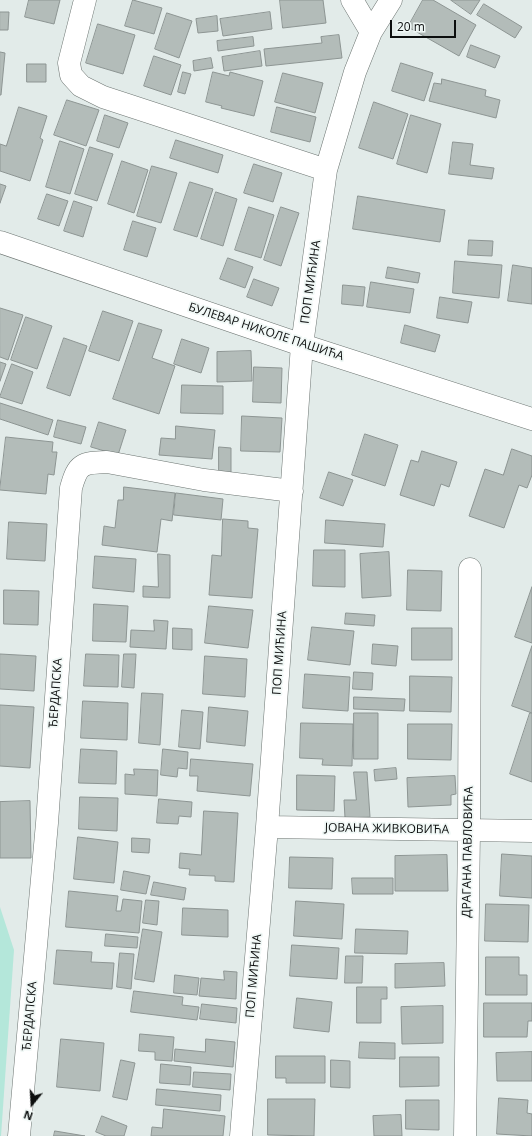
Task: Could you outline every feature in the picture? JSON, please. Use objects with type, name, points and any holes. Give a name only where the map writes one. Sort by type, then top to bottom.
[{"type":"street","points":[[84,0],[69,63],[71,76],[81,86],[103,97],[326,170]]},
{"type":"street","points":[[352,0],[371,32]]},
{"type":"street","name":"ПОП МИЋИНА","points":[[241,1136],[267,827],[302,345],[326,170],[355,72],[371,32],[391,0]]},
{"type":"street","name":"БУЛЕВАР НИКОЛЕ ПАШИЋА","points":[[0,242],[302,345],[532,419]]},
{"type":"street","name":"ЂЕРДАПСКА","points":[[20,1136],[47,823],[70,495],[75,473],[81,466],[92,463],[107,462],[204,480],[292,491]]},
{"type":"street","name":"ДРАГАНА ПАВЛОВИЋА","points":[[465,1136],[469,830],[470,569]]},
{"type":"street","name":"ЈОВАНА ЖИВКОВИЋА","points":[[267,827],[532,831]]},
{"type":"green space","points":[[0,907],[14,950],[1,1136],[0,1136]]},
{"type":"building","points":[[29,0],[60,0],[54,24],[25,17]]},
{"type":"building","points":[[133,0],[162,8],[154,34],[125,26]]},
{"type":"building","points":[[280,0],[323,0],[326,23],[283,28]]},
{"type":"building","points":[[423,0],[433,0],[476,25],[459,56],[408,27]]},
{"type":"building","points":[[451,0],[480,0],[471,14]]},
{"type":"building","points":[[484,4],[522,27],[515,38],[477,15]]},
{"type":"building","points":[[0,12],[9,12],[8,30],[0,30]]},
{"type":"building","points":[[270,12],[272,29],[223,36],[220,19]]},
{"type":"building","points":[[167,13],[192,21],[179,58],[155,49]]},
{"type":"building","points":[[217,16],[218,31],[198,33],[196,19]]},
{"type":"building","points":[[98,24],[135,35],[123,74],[86,63]]},
{"type":"building","points":[[339,35],[342,58],[266,66],[264,49],[322,43],[321,37]]},
{"type":"building","points":[[253,37],[254,46],[218,51],[217,41]]},
{"type":"building","points":[[471,45],[500,56],[495,68],[467,57]]},
{"type":"building","points":[[260,51],[262,66],[224,71],[222,57]]},
{"type":"building","points":[[0,52],[5,53],[1,95],[0,95]]},
{"type":"building","points":[[154,56],[181,65],[171,95],[144,86]]},
{"type":"building","points":[[211,58],[213,68],[194,71],[193,61]]},
{"type":"building","points":[[401,63],[433,73],[424,101],[392,91]]},
{"type":"building","points":[[27,64],[46,64],[46,82],[27,82]]},
{"type":"building","points":[[183,72],[191,74],[185,94],[178,92]]},
{"type":"building","points":[[213,72],[229,76],[230,72],[263,81],[254,116],[221,108],[222,106],[206,102]]},
{"type":"building","points":[[283,73],[323,83],[315,113],[275,102]]},
{"type":"building","points":[[442,79],[486,90],[485,96],[500,100],[496,118],[429,101],[434,83],[441,84]]},
{"type":"building","points":[[67,100],[99,110],[86,146],[54,135]]},
{"type":"building","points":[[374,102],[408,114],[393,159],[359,148]]},
{"type":"building","points":[[19,107],[47,116],[40,138],[43,140],[30,181],[0,171],[0,144],[6,146]]},
{"type":"building","points":[[277,107],[316,117],[310,142],[271,132]]},
{"type":"building","points":[[105,115],[128,123],[119,148],[97,141]]},
{"type":"building","points":[[411,115],[441,124],[427,173],[397,164]]},
{"type":"building","points":[[176,140],[223,155],[218,173],[170,158]]},
{"type":"building","points":[[60,141],[84,149],[70,194],[46,187]]},
{"type":"building","points":[[453,142],[473,144],[470,165],[494,168],[492,179],[449,174]]},
{"type":"building","points":[[90,147],[113,154],[97,201],[75,194]]},
{"type":"building","points":[[122,161],[148,170],[134,213],[108,204]]},
{"type":"building","points":[[254,164],[282,173],[273,202],[244,193]]},
{"type":"building","points":[[152,166],[177,173],[161,223],[137,216]]},
{"type":"building","points":[[190,182],[213,189],[197,237],[174,230]]},
{"type":"building","points":[[0,184],[6,186],[0,203]]},
{"type":"building","points":[[216,192],[237,199],[223,246],[201,239]]},
{"type":"building","points":[[47,194],[68,201],[59,226],[38,219]]},
{"type":"building","points":[[358,196],[445,210],[440,242],[353,229]]},
{"type":"building","points":[[74,201],[92,207],[83,237],[64,231]]},
{"type":"building","points":[[249,207],[274,215],[261,258],[235,250]]},
{"type":"building","points":[[281,207],[299,213],[281,266],[264,260]]},
{"type":"building","points":[[133,221],[156,228],[147,257],[124,250]]},
{"type":"building","points":[[469,240],[493,241],[492,256],[468,255]]},
{"type":"building","points":[[228,258],[253,267],[245,288],[220,279]]},
{"type":"building","points":[[455,261],[502,265],[499,298],[453,293]]},
{"type":"building","points":[[513,265],[532,268],[532,304],[508,301]]},
{"type":"building","points":[[388,267],[420,273],[418,283],[386,278]]},
{"type":"building","points":[[254,279],[279,288],[272,306],[247,297]]},
{"type":"building","points":[[371,282],[414,289],[410,313],[367,307]]},
{"type":"building","points":[[343,285],[365,287],[363,306],[342,304]]},
{"type":"building","points":[[440,297],[472,302],[468,323],[437,318]]},
{"type":"building","points":[[0,308],[23,315],[8,360],[0,357]]},
{"type":"building","points":[[103,311],[133,321],[119,361],[89,351]]},
{"type":"building","points":[[26,317],[52,326],[37,369],[11,360]]},
{"type":"building","points":[[139,323],[162,330],[152,358],[175,366],[159,414],[113,399]]},
{"type":"building","points":[[405,325],[440,335],[435,352],[401,343]]},
{"type":"building","points":[[64,338],[87,346],[70,396],[47,388]]},
{"type":"building","points":[[182,339],[209,348],[201,373],[174,364]]},
{"type":"building","points":[[251,351],[252,381],[217,382],[217,352]]},
{"type":"building","points":[[0,362],[6,364],[0,381]]},
{"type":"building","points":[[12,364],[33,372],[22,404],[0,397]]},
{"type":"building","points":[[254,367],[282,368],[281,403],[253,402]]},
{"type":"building","points":[[182,385],[223,386],[223,414],[181,413]]},
{"type":"building","points":[[0,403],[53,420],[48,435],[0,419]]},
{"type":"building","points":[[242,416],[282,418],[280,452],[241,451]]},
{"type":"building","points":[[58,420],[86,427],[81,444],[54,437]]},
{"type":"building","points":[[99,422],[126,430],[118,455],[91,447]]},
{"type":"building","points":[[176,426],[215,430],[212,459],[159,455],[161,438],[175,439]]},
{"type":"building","points":[[365,434],[398,445],[385,486],[352,475]]},
{"type":"building","points":[[6,437],[53,442],[52,452],[57,452],[54,475],[48,474],[46,494],[0,490]]},
{"type":"building","points":[[219,447],[231,448],[231,478],[219,478]]},
{"type":"building","points":[[512,449],[532,456],[532,475],[527,488],[519,485],[504,528],[469,516],[485,469],[503,475]]},
{"type":"building","points":[[422,451],[457,462],[449,487],[441,484],[434,506],[400,495],[411,460],[418,462]]},
{"type":"building","points":[[329,472],[353,480],[343,506],[320,498]]},
{"type":"building","points":[[124,487],[175,493],[172,521],[161,519],[157,552],[102,545],[104,526],[115,528],[118,500],[123,500]]},
{"type":"building","points":[[176,493],[223,499],[221,520],[174,515]]},
{"type":"building","points":[[223,519],[248,521],[248,528],[258,529],[252,598],[209,595],[212,555],[221,556]]},
{"type":"building","points":[[326,520],[385,524],[383,547],[325,543]]},
{"type":"building","points":[[9,522],[47,524],[45,561],[7,559]]},
{"type":"building","points":[[314,550],[345,550],[345,587],[313,586]]},
{"type":"building","points":[[389,552],[391,596],[362,598],[360,554]]},
{"type":"building","points":[[158,554],[170,555],[170,598],[143,597],[143,586],[158,587]]},
{"type":"building","points":[[95,556],[136,559],[134,592],[93,588]]},
{"type":"building","points":[[408,570],[442,571],[441,611],[407,610]]},
{"type":"building","points":[[532,587],[532,643],[515,637]]},
{"type":"building","points":[[4,590],[39,591],[38,625],[4,624]]},
{"type":"building","points":[[94,604],[128,606],[126,642],[93,641]]},
{"type":"building","points":[[209,606],[253,610],[248,648],[205,643]]},
{"type":"building","points":[[346,613],[375,615],[374,626],[345,624]]},
{"type":"building","points":[[154,620],[168,621],[166,649],[130,647],[131,630],[154,631]]},
{"type":"building","points":[[312,627],[354,631],[350,665],[308,660]]},
{"type":"building","points":[[173,628],[192,629],[192,650],[173,649]]},
{"type":"building","points":[[412,628],[452,628],[452,660],[412,660]]},
{"type":"building","points":[[373,644],[398,646],[396,666],[372,664]]},
{"type":"building","points":[[532,646],[532,713],[512,706]]},
{"type":"building","points":[[0,654],[36,656],[34,691],[0,689]]},
{"type":"building","points":[[86,654],[119,655],[118,687],[84,686]]},
{"type":"building","points":[[124,654],[136,654],[134,688],[122,687]]},
{"type":"building","points":[[205,656],[247,659],[245,697],[203,694]]},
{"type":"building","points":[[354,672],[373,673],[372,690],[353,689]]},
{"type":"building","points":[[305,674],[350,677],[348,711],[303,708]]},
{"type":"building","points":[[410,676],[452,677],[451,712],[410,711]]},
{"type":"building","points":[[142,693],[163,694],[160,745],[139,743]]},
{"type":"building","points":[[354,697],[405,699],[404,711],[354,709]]},
{"type":"building","points":[[83,701],[128,703],[127,740],[81,738]]},
{"type":"building","points":[[0,705],[34,707],[30,768],[0,766]]},
{"type":"building","points":[[209,707],[248,711],[245,746],[207,742]]},
{"type":"building","points":[[182,710],[203,712],[200,749],[179,747]]},
{"type":"building","points":[[354,713],[378,713],[378,759],[354,759]]},
{"type":"building","points":[[530,713],[532,713],[532,782],[510,774]]},
{"type":"building","points":[[301,723],[353,724],[352,766],[322,765],[323,759],[300,758]]},
{"type":"building","points":[[408,724],[452,724],[451,760],[408,759]]},
{"type":"building","points":[[81,749],[117,751],[116,784],[79,783]]},
{"type":"building","points":[[163,749],[188,752],[187,769],[178,768],[177,777],[161,775]]},
{"type":"building","points":[[191,759],[253,764],[250,796],[197,791],[198,776],[190,776]]},
{"type":"building","points":[[396,768],[397,779],[375,781],[374,770]]},
{"type":"building","points":[[134,769],[158,770],[157,796],[125,794],[125,774],[134,775]]},
{"type":"building","points":[[354,772],[367,772],[370,817],[345,818],[344,800],[356,800]]},
{"type":"building","points":[[297,775],[335,776],[334,811],[297,810]]},
{"type":"building","points":[[455,776],[456,794],[451,795],[451,805],[408,807],[407,778]]},
{"type":"building","points":[[80,797],[118,798],[117,831],[79,829]]},
{"type":"building","points":[[159,799],[192,802],[191,817],[179,816],[178,824],[157,823]]},
{"type":"building","points":[[30,801],[31,858],[0,858],[0,802]]},
{"type":"building","points":[[204,811],[238,813],[234,882],[215,881],[215,876],[189,875],[190,869],[179,868],[180,853],[201,855]]},
{"type":"building","points":[[78,837],[118,842],[114,883],[74,879]]},
{"type":"building","points":[[132,838],[150,839],[149,853],[132,852]]},
{"type":"building","points":[[502,854],[532,856],[532,898],[500,896]]},
{"type":"building","points":[[447,855],[448,891],[395,891],[395,856]]},
{"type":"building","points":[[290,857],[333,858],[332,889],[289,888]]},
{"type":"building","points":[[124,871],[150,876],[146,894],[121,890]]},
{"type":"building","points":[[352,878],[393,878],[393,894],[353,894]]},
{"type":"building","points":[[154,882],[186,888],[184,900],[151,895]]},
{"type":"building","points":[[69,891],[118,896],[116,911],[121,911],[123,899],[142,901],[139,933],[66,927]]},
{"type":"building","points":[[146,900],[159,901],[157,925],[143,923]]},
{"type":"building","points":[[296,901],[344,904],[342,939],[294,936]]},
{"type":"building","points":[[486,904],[529,905],[528,942],[485,941]]},
{"type":"building","points":[[183,908],[228,910],[228,937],[182,935]]},
{"type":"building","points":[[143,929],[162,932],[154,982],[135,979]]},
{"type":"building","points":[[356,929],[408,931],[407,954],[355,953]]},
{"type":"building","points":[[106,934],[138,937],[137,948],[105,946]]},
{"type":"building","points":[[292,945],[339,948],[337,979],[290,976]]},
{"type":"building","points":[[57,950],[92,952],[91,962],[114,963],[112,989],[54,984]]},
{"type":"building","points":[[120,953],[134,954],[131,989],[117,987]]},
{"type":"building","points":[[346,956],[363,956],[362,983],[345,983]]},
{"type":"building","points":[[486,957],[519,957],[519,975],[527,975],[527,995],[486,995]]},
{"type":"building","points":[[444,963],[445,986],[395,988],[395,964]]},
{"type":"building","points":[[224,971],[237,972],[236,999],[199,996],[201,978],[224,980]]},
{"type":"building","points":[[175,975],[199,978],[197,995],[174,993]]},
{"type":"building","points":[[357,987],[387,987],[387,999],[381,999],[381,1023],[357,1023]]},
{"type":"building","points":[[134,991],[183,997],[182,1005],[199,1007],[197,1020],[131,1012]]},
{"type":"building","points":[[297,998],[332,1002],[329,1032],[294,1028]]},
{"type":"building","points":[[484,1003],[532,1003],[532,1021],[528,1021],[527,1037],[484,1037]]},
{"type":"building","points":[[202,1004],[237,1008],[236,1023],[200,1019]]},
{"type":"building","points":[[443,1006],[443,1043],[402,1044],[401,1007]]},
{"type":"building","points":[[140,1034],[174,1037],[172,1061],[155,1060],[155,1052],[139,1051]]},
{"type":"building","points":[[61,1039],[104,1043],[100,1091],[57,1087]]},
{"type":"building","points":[[206,1039],[235,1042],[233,1067],[174,1061],[175,1049],[205,1052]]},
{"type":"building","points":[[360,1042],[395,1043],[395,1059],[359,1058]]},
{"type":"building","points":[[532,1052],[532,1081],[497,1081],[496,1053]]},
{"type":"building","points":[[276,1056],[325,1056],[325,1083],[286,1083],[286,1078],[276,1078]]},
{"type":"building","points":[[400,1057],[439,1057],[439,1086],[400,1087]]},
{"type":"building","points":[[121,1060],[135,1063],[127,1100],[113,1097]]},
{"type":"building","points":[[331,1060],[350,1061],[350,1088],[331,1087]]},
{"type":"building","points":[[161,1064],[191,1067],[190,1085],[160,1083]]},
{"type":"building","points":[[194,1072],[231,1074],[230,1090],[193,1087]]},
{"type":"building","points":[[157,1089],[221,1095],[220,1111],[156,1105]]},
{"type":"building","points":[[499,1098],[528,1100],[527,1113],[532,1114],[532,1136],[497,1134]]},
{"type":"building","points":[[268,1099],[315,1099],[314,1136],[268,1135]]},
{"type":"building","points":[[406,1100],[439,1100],[439,1130],[406,1129]]},
{"type":"building","points":[[164,1109],[225,1116],[223,1136],[151,1136],[152,1127],[162,1128]]},
{"type":"building","points":[[401,1115],[402,1136],[374,1136],[373,1116]]},
{"type":"building","points":[[102,1116],[127,1126],[124,1136],[106,1136],[96,1132]]},
{"type":"building","points":[[55,1131],[85,1136],[54,1136]]}]
